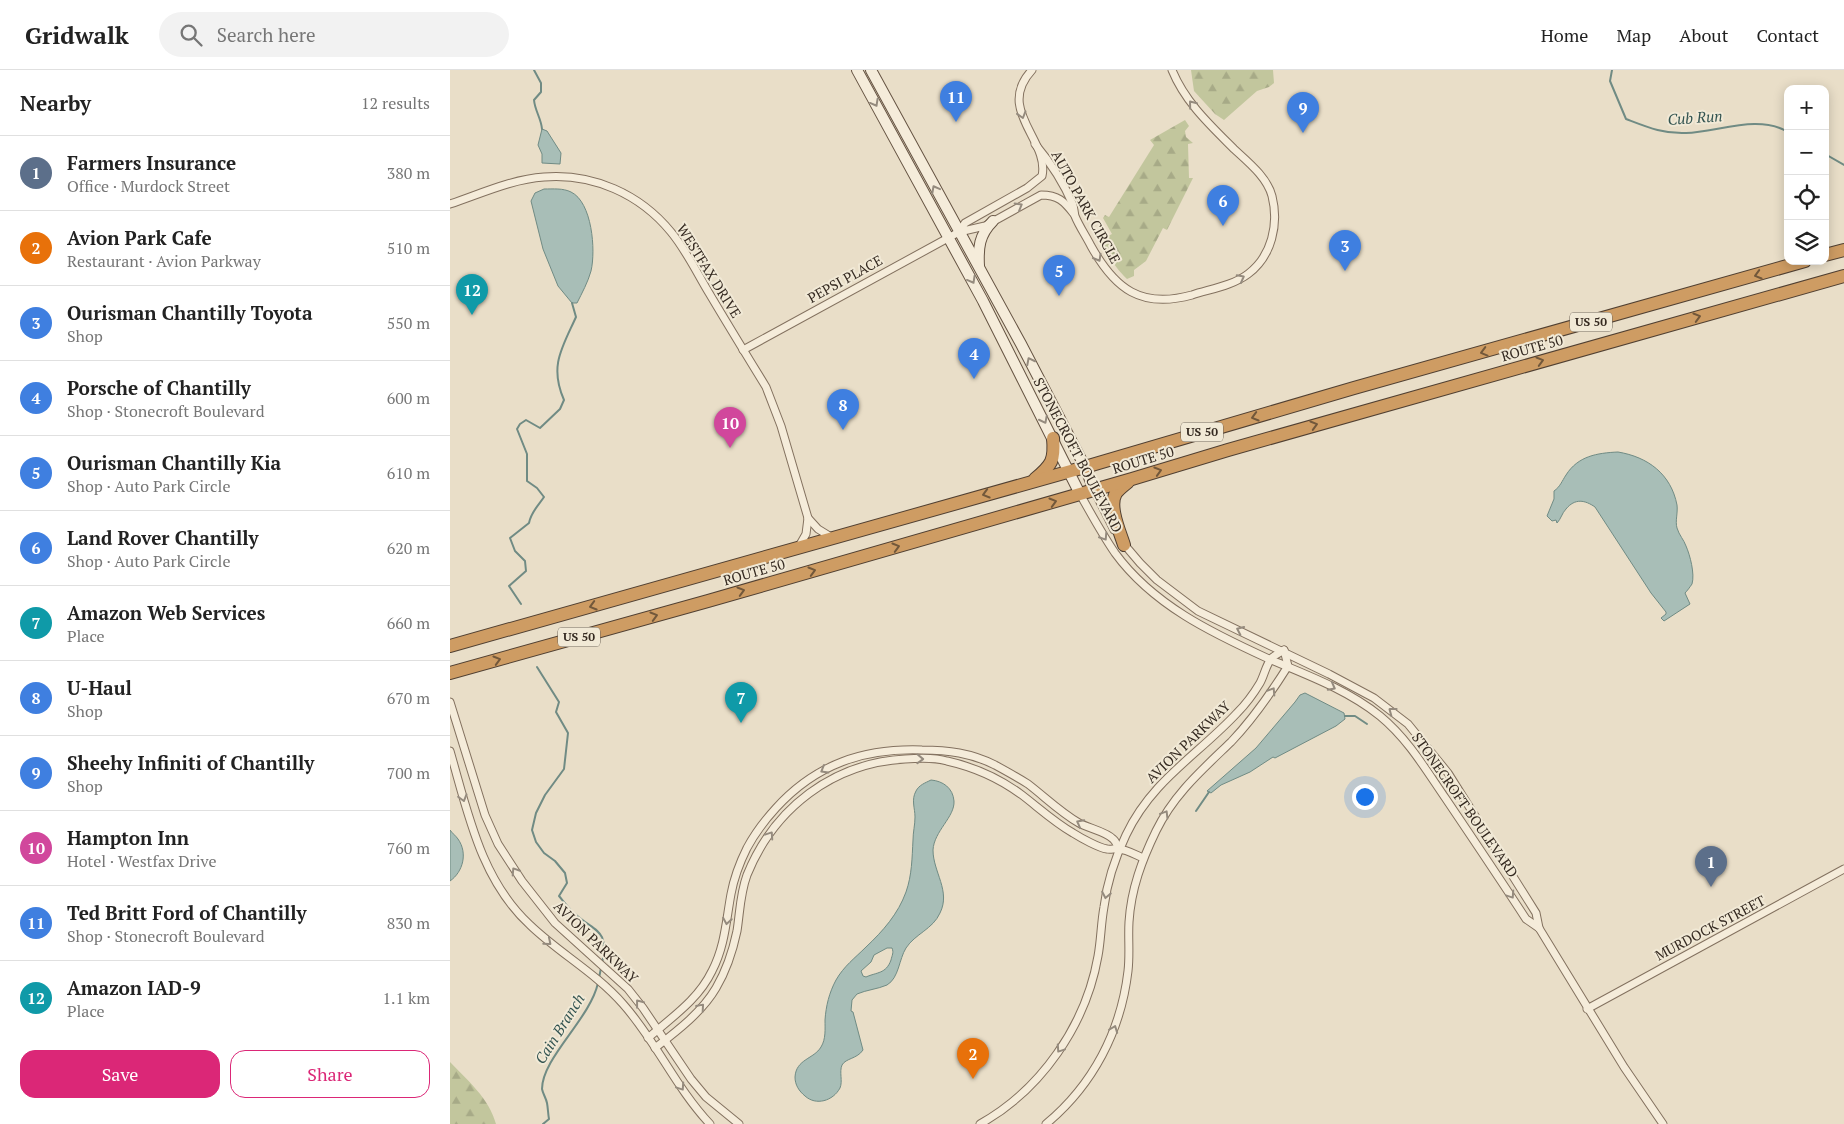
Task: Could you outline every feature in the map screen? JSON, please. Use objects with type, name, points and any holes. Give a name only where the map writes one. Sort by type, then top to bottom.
[{"type":"highway","points":[[1829,255],[1844,250]]},
{"type":"highway","name":"ROUTE 50","points":[[450,646],[1791,265]]},
{"type":"highway","name":"ROUTE 50","points":[[450,673],[1844,276]]},
{"type":"highway","points":[[1033,481],[1051,464],[1054,454],[1053,438]]},
{"type":"highway","points":[[1124,545],[1113,504],[1115,494],[1132,480]]},
{"type":"main road","name":"STONECROFT BOULEVARD","points":[[857,70],[983,301],[1080,494]]},
{"type":"main road","name":"STONECROFT BOULEVARD","points":[[871,70],[1021,344],[1085,467],[1094,490]]},
{"type":"main road","points":[[980,270],[979,243],[984,232],[993,221]]},
{"type":"street","name":"AUTO PARK CIRCLE","points":[[959,232],[965,223],[1039,180],[1044,170],[1043,162],[1023,121],[1019,102],[1022,85],[1032,70]]},
{"type":"street","name":"AUTO PARK CIRCLE","points":[[1035,144],[1048,158],[1074,206],[1075,215],[1108,274],[1120,285],[1145,297],[1169,300],[1219,287],[1244,277],[1253,271],[1261,261],[1272,239],[1275,227],[1275,213],[1270,191],[1254,168],[1193,106],[1182,92],[1172,70]]},
{"type":"street","name":"WESTFAX DRIVE","points":[[450,204],[526,179],[567,176],[608,185],[630,196],[649,210],[671,232],[766,388],[776,410],[808,518]]},
{"type":"street","points":[[959,232],[985,226],[1041,195],[1061,198],[1075,215]]},
{"type":"street","name":"PEPSI PLACE","points":[[743,350],[959,232]]},
{"type":"street","name":"STONECROFT BOULEVARD","points":[[1094,490],[1110,524],[1124,545],[1157,580],[1194,608],[1284,650],[1374,698],[1408,724],[1448,773],[1536,913],[1539,928],[1587,1008],[1632,1080],[1664,1124]]},
{"type":"street","name":"STONECROFT BOULEVARD","points":[[1080,494],[1101,532],[1116,554],[1146,588],[1187,618],[1322,682],[1380,716],[1409,744],[1526,919],[1539,928]]},
{"type":"street","points":[[808,518],[824,534],[833,538]]},
{"type":"street","points":[[798,548],[806,534],[808,518]]},
{"type":"street","points":[[1270,659],[1284,650],[1288,666]]},
{"type":"street","name":"AVION PARKWAY","points":[[980,1124],[1000,1111],[1028,1087],[1053,1059],[1073,1028],[1094,976],[1108,884],[1119,848],[1138,813],[1173,771],[1224,727],[1242,708],[1260,682],[1270,659]]},
{"type":"street","name":"AVION PARKWAY","points":[[1046,1124],[1052,1121],[1076,1095],[1094,1070],[1116,1025],[1129,969],[1130,906],[1138,872],[1157,829],[1172,803],[1202,768],[1247,724],[1264,703],[1288,666]]},
{"type":"street","name":"AVION PARKWAY","points":[[450,702],[479,800],[498,844],[522,881],[544,910],[569,936],[617,978],[644,1008],[691,1079],[706,1097],[739,1124]]},
{"type":"street","points":[[648,1038],[674,1018],[690,1002],[705,984],[712,971],[722,948],[736,874],[748,846],[763,823],[800,785],[835,764],[869,753],[902,749],[949,750],[970,755],[987,761],[1014,775],[1079,823],[1113,838],[1119,848]]},
{"type":"street","name":"AVION PARKWAY","points":[[450,751],[484,862],[509,902],[528,924],[608,989],[629,1011],[694,1106],[710,1124]]},
{"type":"street","points":[[655,1048],[702,1007],[716,989],[734,945],[741,897],[748,875],[775,827],[799,802],[821,785],[849,770],[872,762],[910,758],[944,760],[975,769],[1010,787],[1051,819],[1074,833],[1106,849],[1119,848],[1143,858]]},
{"type":"street","name":"MURDOCK STREET","points":[[1587,1008],[1844,869]]},
{"type":"green space","points":[[1191,70],[1273,70],[1274,83],[1257,91],[1224,120],[1215,114],[1194,91]]},
{"type":"green space","points":[[1185,120],[1189,126],[1185,131],[1186,137],[1193,143],[1188,144],[1189,178],[1193,178],[1167,230],[1163,228],[1146,261],[1134,270],[1134,276],[1127,279],[1114,264],[1100,240],[1112,234],[1103,218],[1105,215],[1109,217],[1154,145],[1150,140]]},
{"type":"green space","points":[[450,1062],[483,1098],[496,1124],[450,1124]]},
{"type":"water","points":[[542,129],[547,131],[561,153],[560,164],[542,163],[542,154],[538,145]]},
{"type":"water","points":[[544,189],[561,189],[571,192],[578,197],[588,216],[593,251],[591,271],[577,303],[572,303],[558,286],[543,249],[531,201],[535,193]]},
{"type":"water","points":[[1618,452],[1639,458],[1664,476],[1674,494],[1677,505],[1677,528],[1689,554],[1693,580],[1685,593],[1690,604],[1664,621],[1661,618],[1666,612],[1651,593],[1595,507],[1580,501],[1573,503],[1569,505],[1557,523],[1556,520],[1552,521],[1547,516],[1554,499],[1554,491],[1576,464],[1595,455]]},
{"type":"water","points":[[1305,693],[1344,713],[1345,719],[1336,726],[1275,758],[1273,757],[1250,772],[1221,785],[1211,793],[1207,791],[1256,748],[1300,695]]},
{"type":"water","points":[[931,780],[947,786],[952,792],[954,801],[951,813],[934,843],[933,850],[943,889],[943,905],[937,919],[906,948],[891,982],[857,994],[852,1000],[851,1011],[853,1012],[863,1050],[842,1065],[841,1085],[837,1092],[824,1101],[814,1101],[801,1092],[795,1077],[796,1071],[798,1066],[818,1051],[823,1044],[827,1005],[831,990],[839,975],[884,928],[903,900],[908,886],[911,866],[915,820],[914,798],[919,787]],"holes":[[[887,948],[892,948],[893,953],[887,968],[866,977],[863,976],[861,971],[871,962],[874,955]]]},
{"type":"water","points":[[450,830],[461,844],[463,862],[458,873],[450,881]]},
{"type":"waterway","name":"Cain Branch","points":[[534,70],[541,83],[541,92],[534,100],[542,129]]},
{"type":"waterway","name":"Cub Run","points":[[1612,70],[1610,81],[1626,119],[1641,125],[1678,133],[1751,124],[1764,124],[1784,130]]},
{"type":"waterway","name":"Cub Run","points":[[1829,156],[1844,165]]},
{"type":"waterway","name":"Cain Branch","points":[[521,604],[509,586],[526,571],[525,561],[515,551],[510,538],[529,523],[533,512],[544,497],[537,488],[527,481],[527,454],[517,429],[526,420],[540,428],[560,409],[564,400],[560,388],[558,367],[562,348],[576,317],[572,303]]},
{"type":"waterway","name":"Cain Branch","points":[[537,667],[559,702],[556,712],[568,733],[564,769],[545,795],[536,813],[532,830],[536,842],[544,853],[555,861],[565,873],[567,883],[559,896],[573,912],[602,937],[604,944],[602,964]]},
{"type":"waterway","points":[[1345,716],[1355,716],[1367,724]]},
{"type":"waterway","points":[[1196,811],[1209,792]]},
{"type":"waterway","name":"Cain Branch","points":[[599,978],[601,968]]},
{"type":"waterway","name":"Cain Branch","points":[[543,1124],[549,1119],[547,1103],[542,1089],[544,1077],[558,1051],[586,1010],[598,983]]},
{"type":"place","name":"Ted Britt Ford of Chantilly","points":[[956,122]]},
{"type":"place","name":"Sheehy Infiniti of Chantilly","points":[[1303,133]]},
{"type":"place","name":"Land Rover Chantilly","points":[[1223,226]]},
{"type":"place","name":"Ourisman Chantilly Toyota","points":[[1345,271]]},
{"type":"place","name":"Ourisman Chantilly Kia","points":[[1059,296]]},
{"type":"place","name":"Amazon IAD-9","points":[[472,315]]},
{"type":"place","name":"Porsche of Chantilly","points":[[974,379]]},
{"type":"place","name":"U-Haul","points":[[843,430]]},
{"type":"place","name":"Hampton Inn","points":[[730,448]]},
{"type":"place","name":"Amazon Web Services","points":[[741,723]]},
{"type":"place","name":"Farmers Insurance","points":[[1711,887]]},
{"type":"place","name":"Avion Park Cafe","points":[[973,1079]]}]
